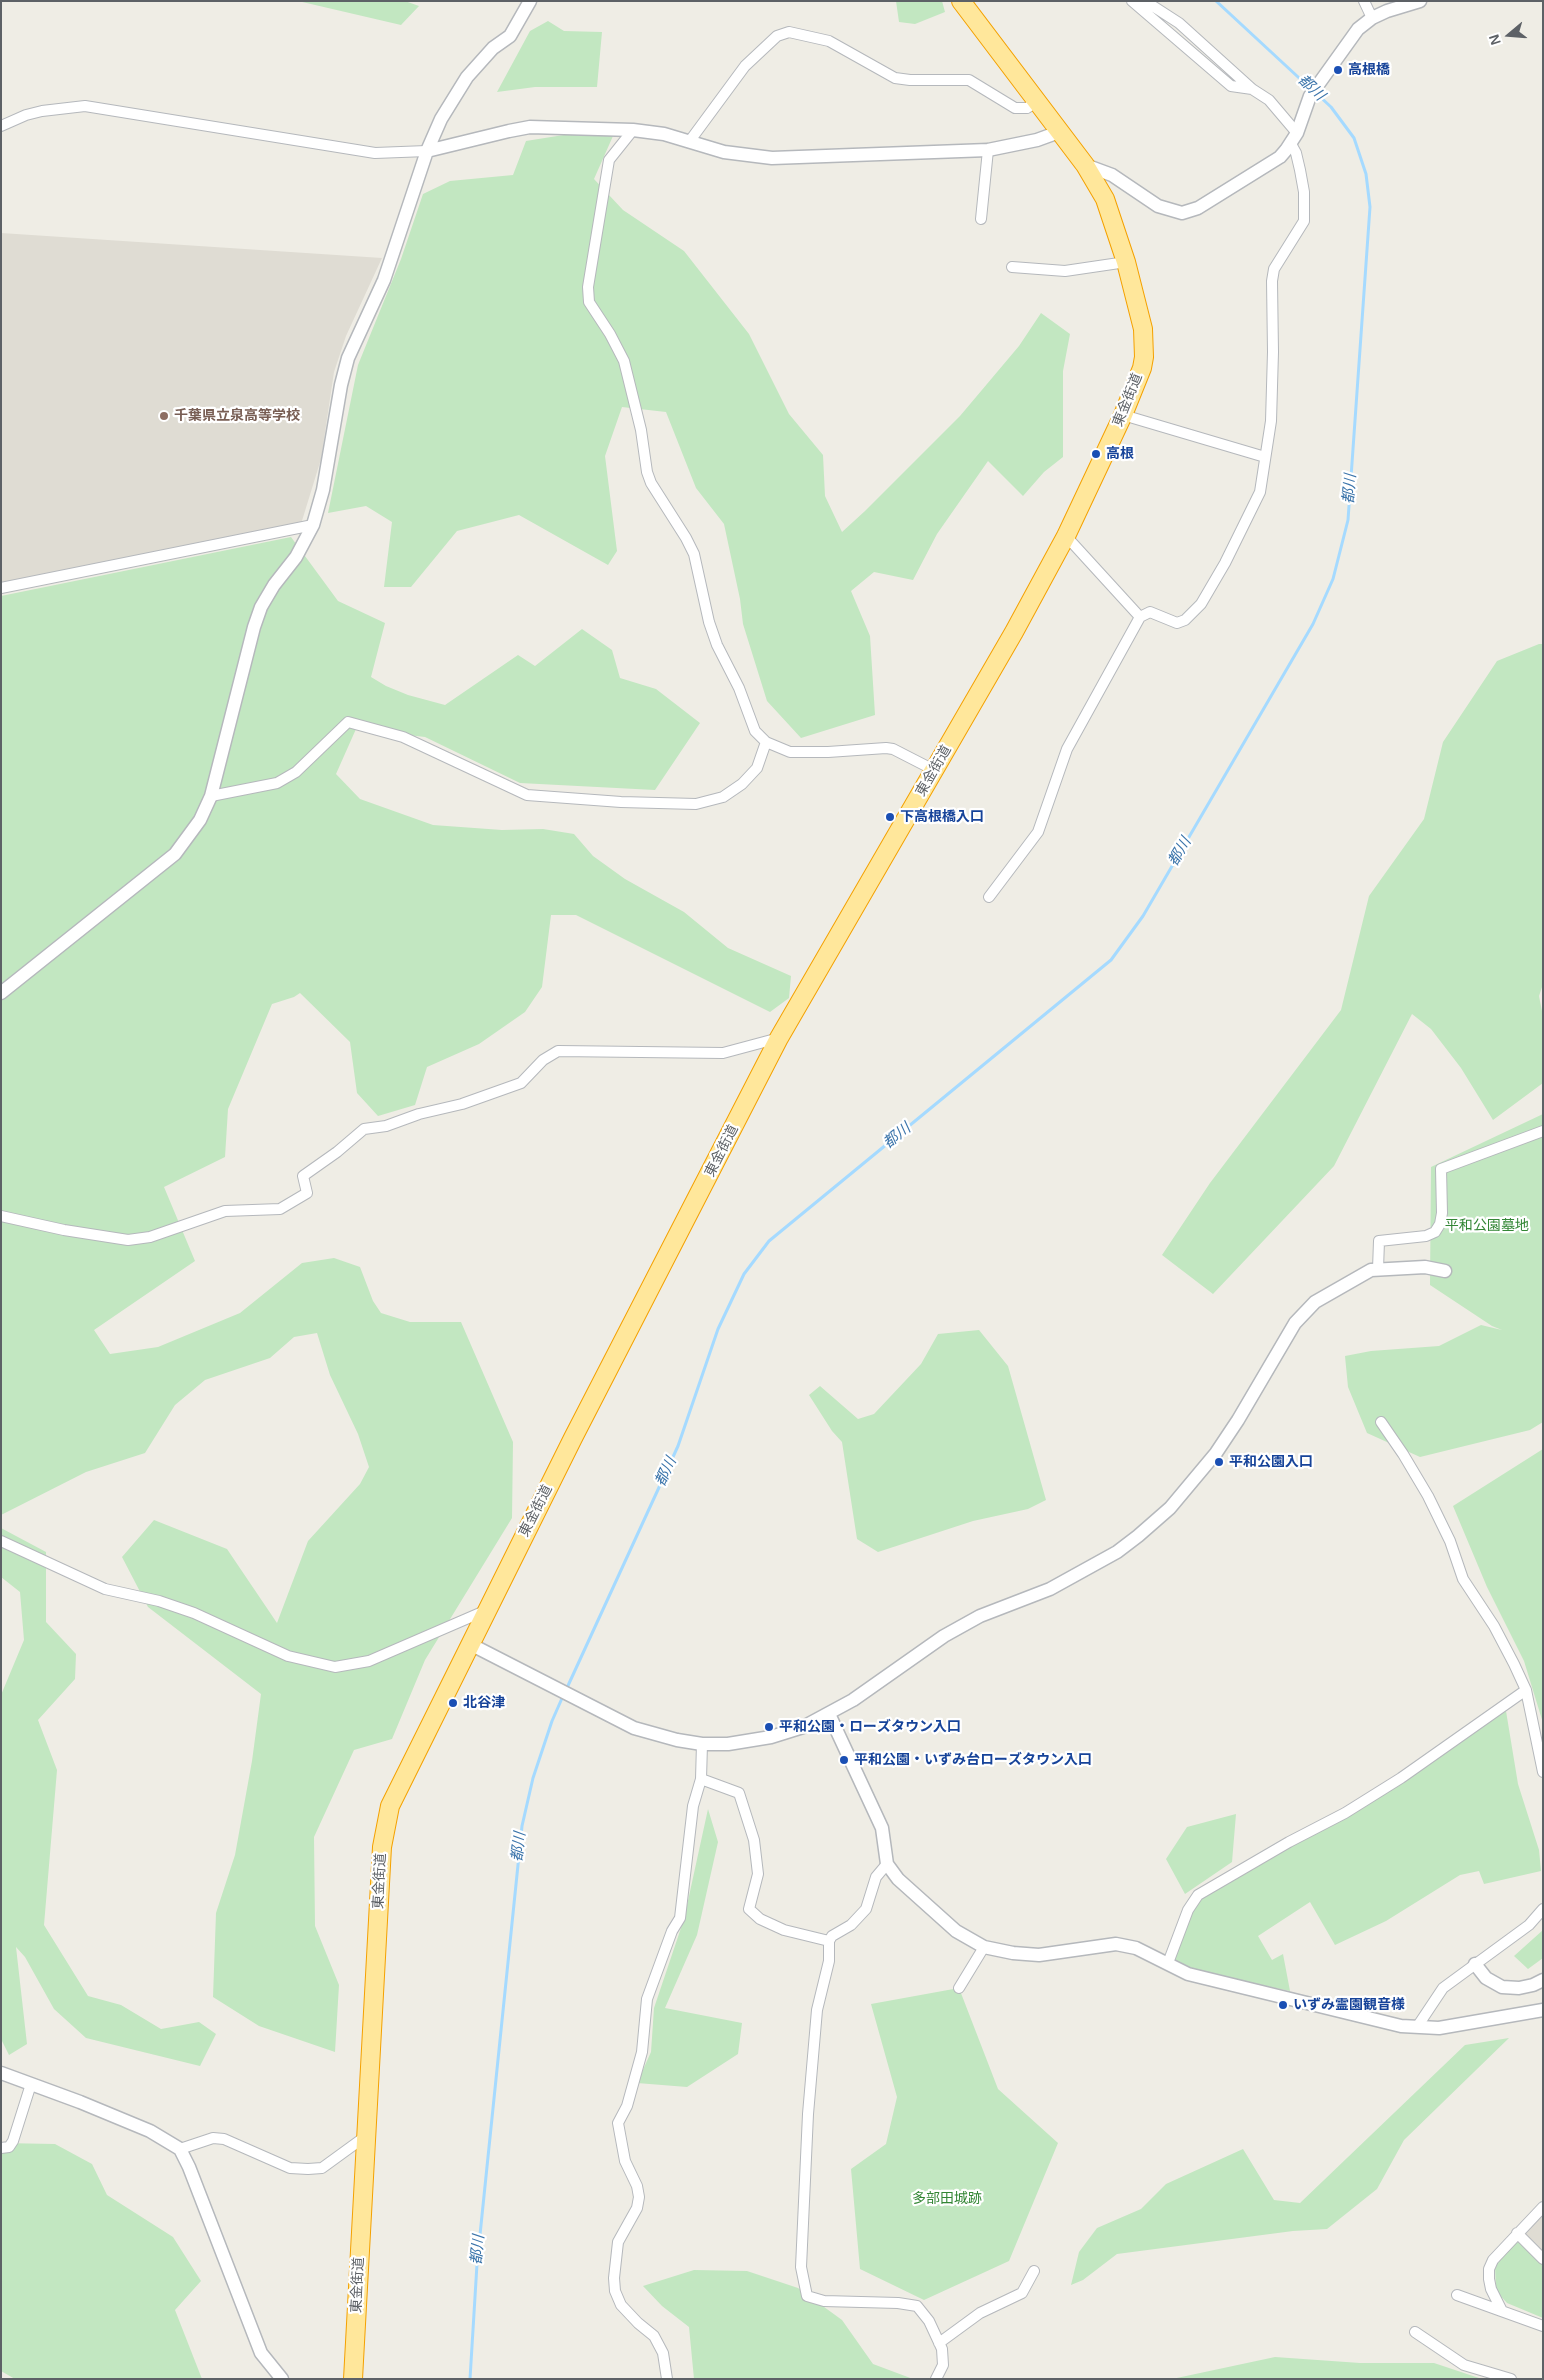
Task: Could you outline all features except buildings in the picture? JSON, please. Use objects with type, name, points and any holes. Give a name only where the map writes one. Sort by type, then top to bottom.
[{"type":"highway","name":"東金街道","points":[[353,2379],[384,1828],[390,1806],[486,1610],[779,1038],[934,770],[1066,536],[1123,415],[1144,357],[1143,329],[1126,262],[1105,199],[1085,165],[961,1]]},
{"type":"street","points":[[1,993],[175,854],[200,820],[211,796],[254,627],[261,607],[274,585],[296,557],[313,525],[323,490],[340,385],[348,358],[384,280],[427,151],[441,119],[467,77],[493,48],[510,36],[530,1]]},
{"type":"street","points":[[1132,1],[1231,86],[1252,89]]},
{"type":"street","points":[[989,897],[1038,832],[1067,749],[1140,617],[1150,612],[1177,623],[1185,620],[1201,604],[1225,563],[1260,492],[1271,421],[1272,281],[1274,269],[1304,221],[1304,192],[1294,138],[1270,100],[1252,89],[1179,23],[1145,1]]},
{"type":"street","points":[[1364,1],[1372,18]]},
{"type":"street","points":[[1085,165],[1112,175],[1158,206],[1182,213],[1198,208],[1280,157],[1294,138],[1310,96],[1346,43],[1358,29],[1372,18],[1420,1]]},
{"type":"street","points":[[689,142],[745,66],[777,36],[789,32],[829,41],[895,78],[910,80],[969,80],[1016,108],[1027,108],[1036,102]]},
{"type":"street","points":[[1,126],[26,115],[54,108],[85,106],[375,154],[427,151],[508,131],[530,128],[633,130],[664,134],[724,152],[772,158],[988,150],[1037,140],[1059,132]]},
{"type":"street","points":[[633,130],[609,160],[588,287],[589,302],[610,334],[624,361],[636,405],[647,472],[651,482],[694,554],[709,622],[717,645],[739,688],[756,731],[766,742],[790,752],[893,749],[934,770]]},
{"type":"street","points":[[980,219],[988,150]]},
{"type":"street","points":[[1012,267],[1065,271],[1126,262]]},
{"type":"street","points":[[1123,415],[1265,457]]},
{"type":"street","points":[[1,588],[313,525]]},
{"type":"street","points":[[1066,536],[1140,617]]},
{"type":"street","points":[[211,796],[277,783],[296,772],[348,722],[403,737],[527,795],[621,802],[696,804],[723,797],[742,784],[757,768],[766,742]]},
{"type":"street","points":[[1,1216],[64,1230],[128,1240],[150,1237],[225,1210],[280,1209],[307,1193],[303,1176],[337,1152],[364,1129],[386,1126],[419,1114],[462,1104],[521,1083],[543,1060],[558,1051],[723,1053],[779,1038]]},
{"type":"street","points":[[1378,1269],[1379,1242],[1412,1239],[1435,1232],[1440,1224],[1442,1213],[1441,1168],[1543,1130]]},
{"type":"street","points":[[470,1644],[634,1728],[677,1740],[702,1744],[728,1744],[771,1737],[803,1727],[853,1700],[944,1636],[980,1616],[1050,1589],[1117,1552],[1138,1536],[1170,1508],[1216,1454],[1295,1323],[1315,1302],[1353,1278],[1378,1269],[1425,1267],[1445,1271]]},
{"type":"street","points":[[1381,1422],[1428,1496],[1450,1541],[1463,1579],[1494,1626],[1526,1690],[1543,1772]]},
{"type":"street","points":[[1,1541],[105,1589],[159,1601],[194,1612],[288,1656],[336,1668],[370,1661],[486,1610]]},
{"type":"street","points":[[1168,1963],[1188,1910],[1198,1895],[1289,1842],[1345,1813],[1401,1778],[1526,1690]]},
{"type":"street","points":[[829,1714],[882,1828],[887,1864],[898,1879],[956,1931],[984,1947],[1013,1953],[1039,1955],[1116,1944],[1136,1948],[1188,1974],[1386,2023],[1417,2027],[1439,2028],[1543,2010]]},
{"type":"street","points":[[667,2379],[662,2353],[654,2336],[621,2305],[615,2291],[614,2278],[618,2242],[637,2208],[639,2196],[637,2186],[625,2161],[618,2123],[627,2106],[642,2052],[647,1999],[672,1931],[680,1918],[693,1806],[701,1778],[702,1744]]},
{"type":"street","points":[[701,1778],[739,1793],[754,1840],[758,1874],[749,1909],[760,1919],[784,1930],[829,1941]]},
{"type":"street","points":[[887,1864],[876,1877],[866,1909],[851,1925],[832,1936],[829,1941],[829,1961],[818,2010],[807,2123],[801,2267],[807,2296],[824,2301],[898,2303],[917,2306],[928,2320],[942,2349],[943,2365],[936,2379]]},
{"type":"street","points":[[1417,2027],[1443,1988],[1529,1925],[1543,1908]]},
{"type":"street","points":[[959,1988],[984,1947]]},
{"type":"street","points":[[1474,1964],[1486,1978],[1502,1987],[1520,1988],[1543,1980]]},
{"type":"street","points":[[1,2073],[150,2131],[180,2149],[189,2167],[261,2353],[282,2379]]},
{"type":"street","points":[[1,2148],[9,2147],[14,2141],[30,2084]]},
{"type":"street","points":[[180,2149],[213,2138],[224,2140],[290,2168],[308,2169],[322,2168],[366,2136]]},
{"type":"street","points":[[1502,2311],[1491,2289],[1489,2269],[1492,2260],[1543,2207]]},
{"type":"street","points":[[1517,2233],[1543,2259]]},
{"type":"street","points":[[939,2343],[980,2312],[1022,2293],[1034,2272]]},
{"type":"street","points":[[1457,2295],[1543,2326]]},
{"type":"street","points":[[1415,2332],[1464,2364],[1511,2379]]},
{"type":"shaded area","name":"千葉県立泉高等学校","points":[[1,233],[382,258],[346,336],[334,372],[321,459],[301,524],[1,586]]},
{"type":"shaded area","points":[[1543,2210],[1543,2252],[1526,2234],[1525,2229]]},
{"type":"green space","points":[[298,1],[405,1],[419,6],[401,25]]},
{"type":"green space","points":[[896,1],[942,1],[945,12],[915,24],[899,22]]},
{"type":"green space","points":[[548,21],[564,31],[602,32],[597,87],[535,87],[497,92],[530,31]]},
{"type":"green space","points":[[601,129],[613,136],[594,179],[623,210],[684,251],[749,334],[789,414],[823,455],[825,496],[842,532],[960,416],[1019,346],[1041,313],[1070,334],[1063,371],[1063,457],[1044,472],[1023,496],[988,461],[937,534],[913,580],[874,572],[851,591],[870,636],[875,715],[801,738],[767,701],[743,624],[740,599],[724,524],[696,488],[666,412],[622,407],[605,456],[617,551],[608,565],[519,515],[457,531],[411,587],[384,587],[392,522],[366,506],[328,513],[358,365],[401,259],[423,194],[450,181],[513,175],[526,141]]},
{"type":"green space","points":[[291,537],[338,601],[385,623],[371,677],[386,686],[408,695],[445,705],[518,655],[535,666],[582,629],[612,650],[620,678],[656,689],[700,723],[655,790],[520,783],[425,737],[356,729],[336,774],[360,799],[433,825],[502,830],[543,829],[574,834],[593,856],[625,879],[684,912],[728,948],[791,976],[789,998],[770,1012],[576,915],[551,915],[542,987],[525,1012],[479,1044],[427,1067],[415,1105],[378,1116],[357,1093],[350,1042],[300,993],[294,997],[272,1004],[228,1109],[225,1157],[164,1187],[195,1261],[94,1330],[110,1354],[158,1347],[240,1313],[302,1263],[334,1258],[360,1267],[373,1301],[381,1313],[410,1322],[461,1322],[513,1442],[512,1518],[425,1660],[392,1739],[354,1750],[314,1837],[315,1926],[339,1985],[335,2052],[259,2026],[213,1997],[216,1913],[235,1855],[252,1761],[261,1694],[148,1607],[122,1557],[154,1520],[227,1549],[277,1623],[308,1541],[360,1484],[369,1467],[358,1434],[330,1375],[317,1333],[294,1337],[270,1358],[205,1380],[175,1405],[145,1453],[86,1472],[1,1515],[1,596]]},
{"type":"green space","points":[[1543,644],[1543,984],[1539,996],[1543,1016],[1543,1083],[1493,1120],[1461,1068],[1431,1029],[1412,1014],[1334,1166],[1213,1294],[1162,1255],[1210,1183],[1341,1010],[1369,896],[1424,819],[1443,742],[1497,661]]},
{"type":"green space","name":"平和公園墓地","points":[[1543,1114],[1543,1422],[1530,1430],[1420,1457],[1367,1433],[1348,1387],[1345,1356],[1371,1351],[1439,1346],[1481,1325],[1502,1330],[1492,1326],[1430,1285],[1431,1167]]},
{"type":"green space","points":[[979,1330],[1008,1366],[1046,1500],[1028,1509],[973,1521],[878,1552],[857,1539],[842,1442],[832,1431],[809,1395],[820,1386],[858,1419],[874,1414],[921,1364],[938,1334]]},
{"type":"green space","points":[[1543,1449],[1543,1723],[1524,1661],[1487,1587],[1453,1506]]},
{"type":"green space","points":[[1,1528],[46,1552],[46,1622],[76,1654],[75,1679],[38,1720],[57,1770],[44,1925],[88,1996],[121,2005],[161,2029],[199,2022],[216,2034],[200,2066],[86,2038],[54,2009],[25,1957],[16,1947],[27,2044],[9,2055],[1,2039],[1,1695],[24,1640],[20,1592],[1,1577]]},
{"type":"green space","points":[[1506,1711],[1518,1784],[1539,1850],[1541,1871],[1484,1884],[1479,1871],[1460,1875],[1386,1921],[1335,1945],[1310,1902],[1258,1936],[1272,1960],[1283,1954],[1290,1991],[1207,1974],[1173,1961],[1187,1920],[1203,1897],[1245,1874],[1292,1843],[1343,1819]]},
{"type":"green space","points":[[708,1809],[718,1842],[697,1935],[665,2008],[742,2023],[738,2054],[687,2087],[637,2083],[651,2052],[654,2008],[684,1919]]},
{"type":"green space","points":[[1236,1814],[1232,1862],[1185,1894],[1166,1859],[1187,1827]]},
{"type":"green space","points":[[1543,1930],[1543,1958],[1528,1969],[1514,1956]]},
{"type":"green space","name":"多部田城跡","points":[[959,1988],[998,2089],[1058,2143],[1009,2261],[924,2300],[860,2269],[851,2169],[886,2144],[897,2097],[871,2004]]},
{"type":"green space","points":[[1509,2038],[1404,2140],[1377,2189],[1327,2229],[1293,2231],[1117,2254],[1083,2280],[1071,2285],[1079,2252],[1097,2228],[1141,2209],[1166,2184],[1243,2149],[1274,2200],[1300,2203],[1465,2045]]},
{"type":"green space","points":[[1,2143],[55,2144],[92,2164],[107,2195],[173,2237],[201,2281],[175,2310],[202,2379],[15,2379],[1,2371]]},
{"type":"green space","points":[[1520,2242],[1543,2265],[1543,2318],[1507,2303],[1496,2291],[1495,2266],[1515,2243]]},
{"type":"green space","points":[[694,2270],[747,2271],[798,2288],[842,2320],[873,2364],[913,2379],[694,2379],[689,2327],[662,2306],[643,2286]]},
{"type":"green space","points":[[1275,2357],[1360,2363],[1434,2363],[1482,2379],[1172,2379]]},
{"type":"waterway","name":"都川","points":[[1216,1],[1311,89]]},
{"type":"waterway","name":"都川","points":[[566,1690],[678,1446],[718,1329],[744,1274],[769,1241],[1111,960],[1143,916],[1313,624],[1333,579],[1348,520],[1370,207],[1366,174],[1354,138],[1331,107],[1316,93]]},
{"type":"waterway","name":"都川","points":[[470,2379],[477,2264],[522,1826],[533,1778],[552,1721],[563,1696]]},
{"type":"place","name":"高根橋","points":[[1338,70]]},
{"type":"place","name":"千葉県立泉高等学校","points":[[164,416]]},
{"type":"place","name":"高根","points":[[1096,454]]},
{"type":"place","name":"下高根橋入口","points":[[890,817]]},
{"type":"place","name":"平和公園入口","points":[[1219,1462]]},
{"type":"place","name":"北谷津","points":[[453,1703]]},
{"type":"place","name":"平和公園・ローズタウン入口","points":[[769,1727]]},
{"type":"place","name":"平和公園・いずみ台ローズタウン入口","points":[[844,1760]]},
{"type":"place","name":"いずみ霊園観音様","points":[[1283,2005]]}]
